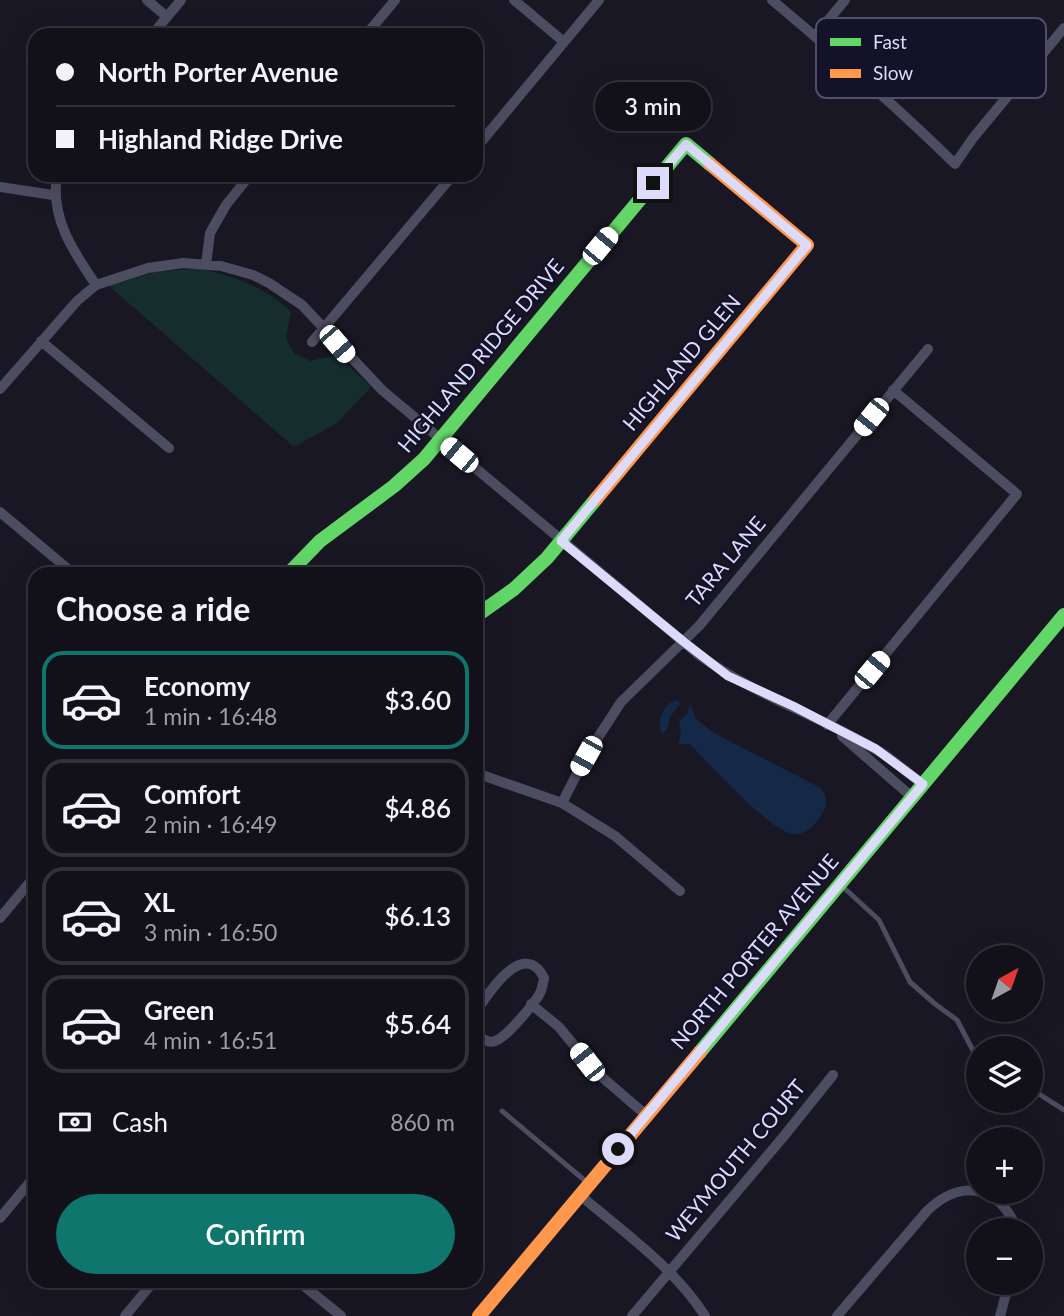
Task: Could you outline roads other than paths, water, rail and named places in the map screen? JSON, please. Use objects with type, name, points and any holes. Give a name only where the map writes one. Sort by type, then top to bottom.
[{"type":"street","points":[[147,0],[167,17]]},
{"type":"street","points":[[158,28],[181,0]]},
{"type":"street","points":[[372,28],[395,0]]},
{"type":"street","points":[[514,0],[564,42]]},
{"type":"street","points":[[483,140],[599,0]]},
{"type":"street","points":[[772,0],[815,36]]},
{"type":"street","points":[[830,18],[845,0]]},
{"type":"street","points":[[1046,50],[1064,28]]},
{"type":"street","points":[[883,98],[956,164],[973,138],[1006,98]]},
{"type":"street","name":"HIGHLAND RIDGE DRIVE","points":[[295,567],[320,541],[403,479],[440,440],[686,144]]},
{"type":"street","name":"HIGHLAND GLEN","points":[[483,610],[514,589],[561,541],[807,245],[686,144]]},
{"type":"street","points":[[56,182],[53,195],[71,248],[96,285]]},
{"type":"street","points":[[206,264],[210,233],[226,205],[244,182]]},
{"type":"street","points":[[312,342],[447,182]]},
{"type":"street","points":[[0,187],[53,195]]},
{"type":"street","points":[[0,389],[76,301],[96,285],[148,268],[183,263],[235,269],[269,283],[302,305],[369,379],[440,440],[728,676],[876,749],[923,784]]},
{"type":"street","points":[[41,341],[169,448]]},
{"type":"street","name":"TARA LANE","points":[[562,803],[586,756],[621,702],[684,642],[928,349]]},
{"type":"street","points":[[831,727],[1017,494],[893,390]]},
{"type":"street","points":[[0,512],[66,567]]},
{"type":"street","name":"NORTH PORTER AVENUE","points":[[479,1316],[1064,615]]},
{"type":"street","points":[[831,727],[912,797]]},
{"type":"street","points":[[483,779],[562,803],[615,836],[680,891]]},
{"type":"street","points":[[0,918],[28,884]]},
{"type":"street","points":[[483,1003],[509,971],[521,963],[532,964],[544,978],[538,995],[507,1032],[495,1042],[483,1039]]},
{"type":"street","points":[[531,1004],[559,1027],[596,1072],[646,1115]]},
{"type":"street","name":"WEYMOUTH COURT","points":[[632,1316],[833,1074]]},
{"type":"street","points":[[0,1218],[28,1184]]},
{"type":"street","points":[[585,1189],[691,1295],[705,1316]]},
{"type":"street","points":[[838,1316],[927,1211],[949,1194],[971,1191],[995,1198],[1012,1218]]},
{"type":"street","points":[[125,1316],[148,1288]]},
{"type":"street","points":[[306,1288],[335,1314]]},
{"type":"street","points":[[1000,1316],[1006,1295]]},
{"type":"lane","points":[[840,883],[879,920],[910,982],[957,1020],[966,1037]]},
{"type":"lane","points":[[1043,1097],[1064,1110]]},
{"type":"lane","points":[[502,1111],[585,1189]]},
{"type":"water","points":[[678,700],[680,704],[662,734],[662,713],[668,705]]},
{"type":"water","points":[[690,704],[696,719],[714,733],[821,788],[826,806],[815,824],[797,834],[783,830],[755,809],[690,744],[678,744],[681,734],[679,722],[687,714]]}]
